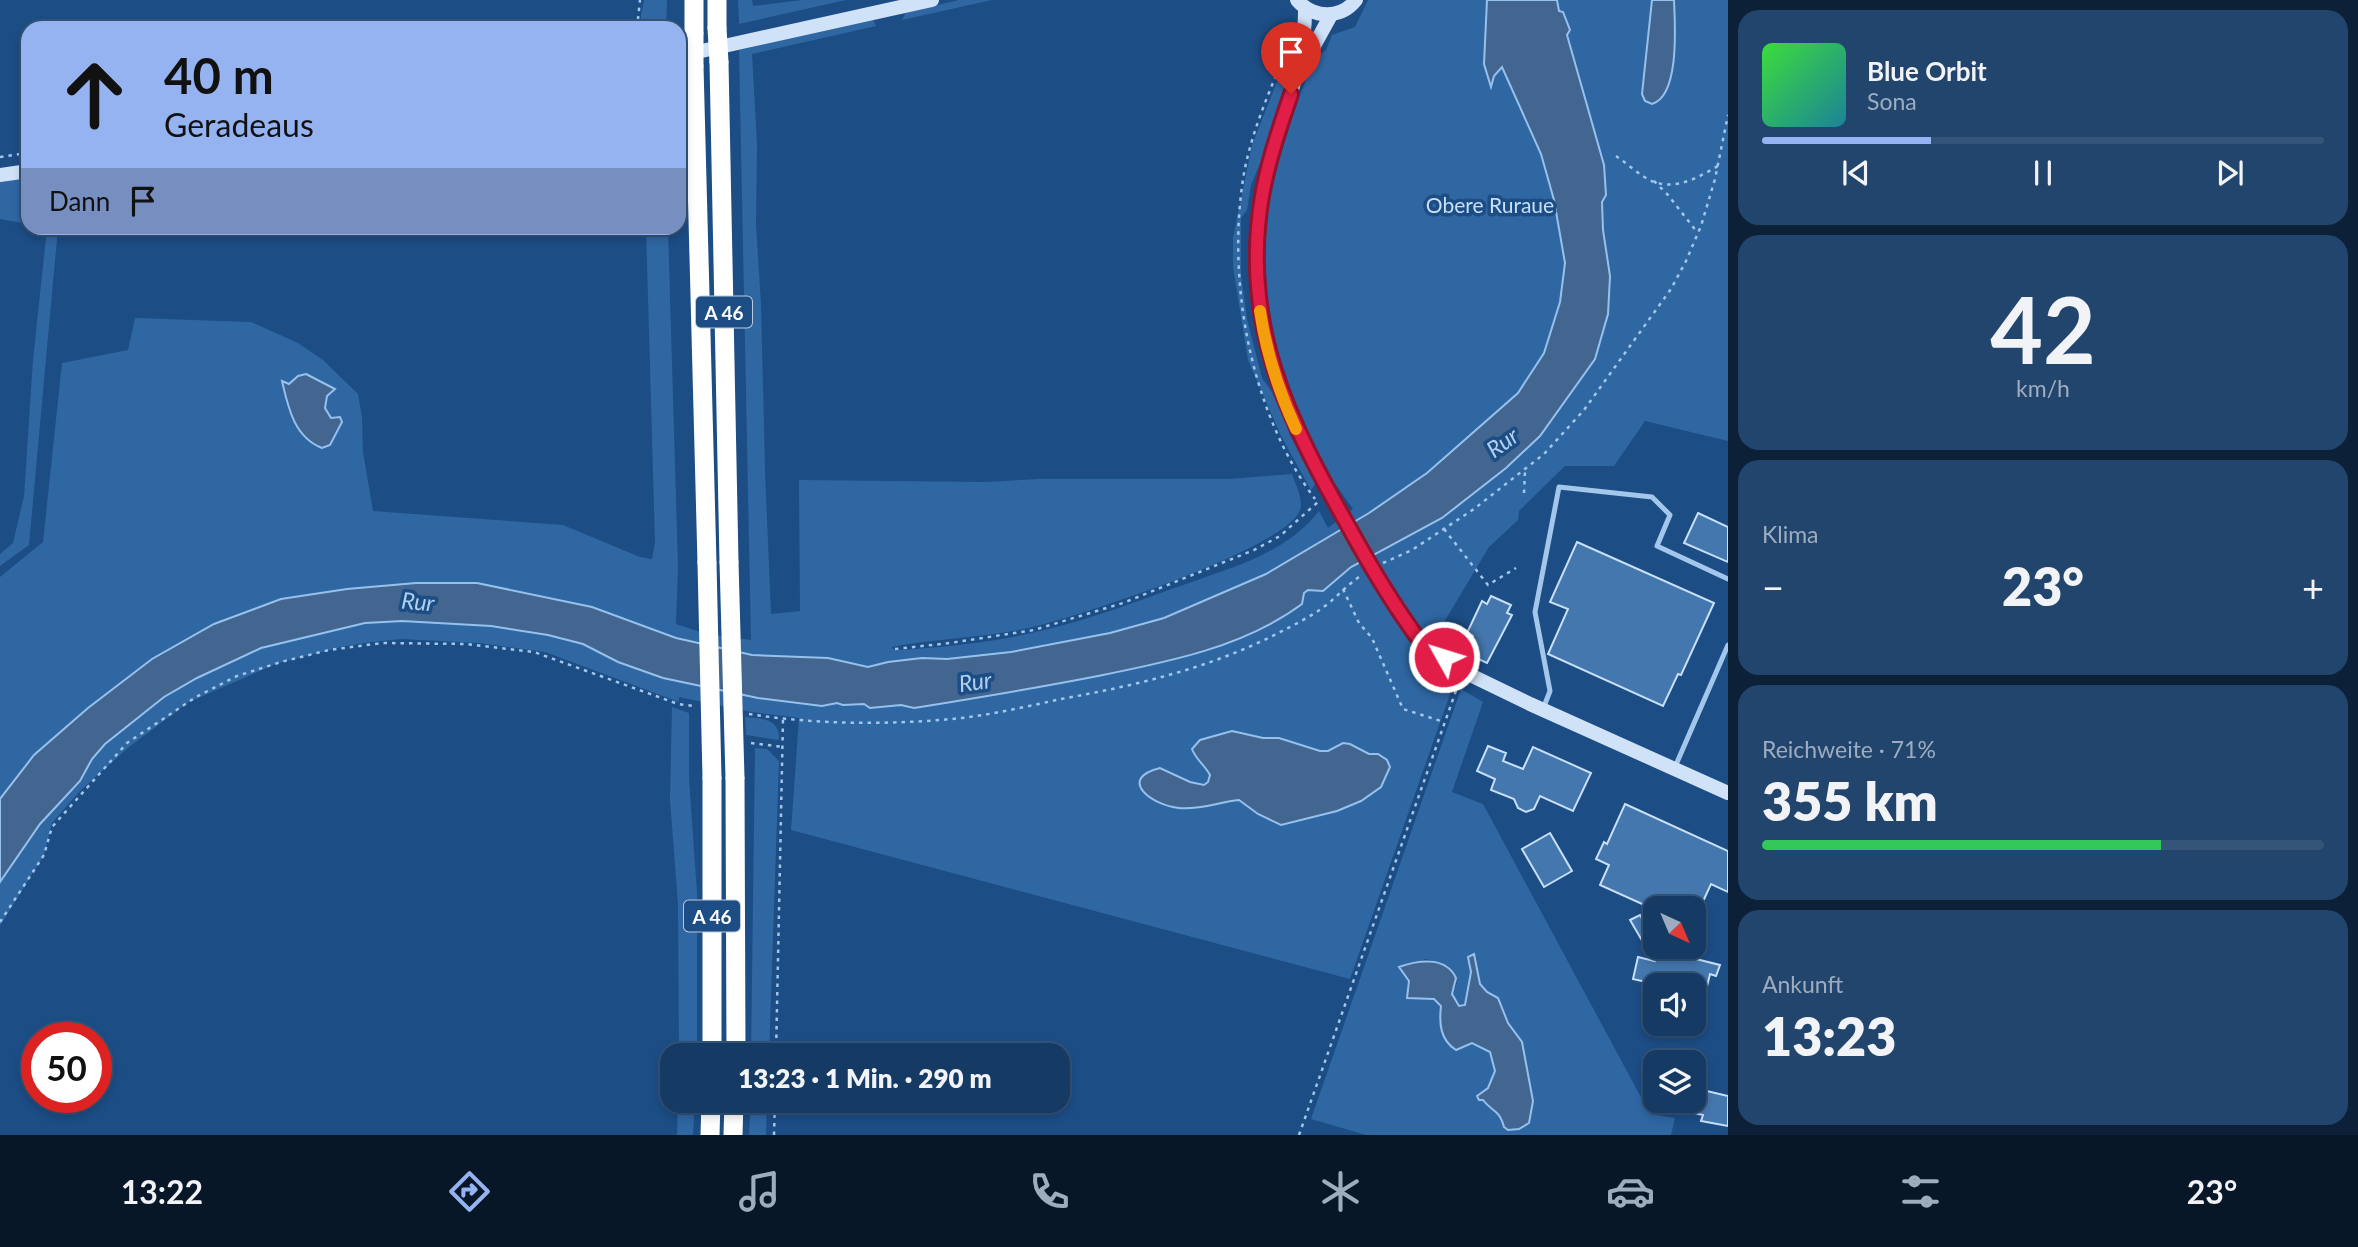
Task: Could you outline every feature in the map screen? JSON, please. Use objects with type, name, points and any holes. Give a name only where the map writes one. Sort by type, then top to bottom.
[{"type":"highway","name":"A 46","points":[[694,0],[694,33],[687,61],[707,563],[712,778],[712,1043]]},
{"type":"highway","name":"A 46","points":[[717,0],[735,778],[736,1043]]},
{"type":"highway","points":[[710,1135],[711,1113]]},
{"type":"highway","points":[[733,1135],[734,1113]]},
{"type":"main road","points":[[687,61],[932,0]]},
{"type":"main road","points":[[1301,4],[1318,14],[1331,15],[1342,11],[1356,0]]},
{"type":"main road","points":[[1301,4],[1306,34],[1298,72],[1276,138],[1262,195],[1256,246],[1257,284],[1261,319],[1283,400],[1332,498],[1384,590],[1420,641],[1464,672],[1728,793]]},
{"type":"main road","points":[[1298,72],[1331,15]]},
{"type":"main road","points":[[0,175],[21,172]]},
{"type":"lane","points":[[1543,709],[1550,691],[1535,612],[1559,487],[1652,497],[1670,515],[1657,546],[1728,579]]},
{"type":"lane","points":[[1675,768],[1728,645]]},
{"type":"path","points":[[638,21],[640,0]]},
{"type":"path","points":[[1382,563],[1412,550],[1475,509],[1545,454],[1584,410],[1671,289],[1698,233],[1718,166],[1728,115]]},
{"type":"path","points":[[0,157],[21,154]]},
{"type":"path","points":[[1616,156],[1654,181],[1698,233]]},
{"type":"path","points":[[1654,181],[1687,182],[1718,166]]},
{"type":"path","points":[[1524,493],[1525,471]]},
{"type":"path","points":[[895,649],[1034,629],[1123,603],[1254,550],[1287,531],[1332,498]]},
{"type":"path","points":[[1444,529],[1488,585],[1516,568]]},
{"type":"path","points":[[740,713],[850,723],[964,718],[1111,690],[1187,671],[1234,654],[1285,630],[1326,605],[1350,582]]},
{"type":"path","points":[[1343,589],[1359,623],[1372,638],[1403,709],[1445,722]]},
{"type":"path","points":[[0,922],[44,855],[52,827],[127,743],[196,696],[237,676],[281,662],[329,650],[382,643],[480,646],[534,652],[678,704],[703,708]]},
{"type":"path","points":[[1299,1135],[1464,672]]},
{"type":"path","points":[[776,1043],[783,719]]},
{"type":"path","points":[[748,743],[783,747]]},
{"type":"path","points":[[774,1135],[775,1113]]},
{"type":"green space","points":[[644,0],[667,0],[666,21],[641,21]]},
{"type":"green space","points":[[738,0],[752,0],[753,6],[802,0],[846,0],[739,24]]},
{"type":"green space","points":[[959,0],[992,0],[902,20],[906,12]]},
{"type":"green space","name":"Obere Ruraue","points":[[1368,0],[1728,0],[1728,441],[1645,421],[1614,466],[1565,466],[1519,511],[1518,520],[1489,547],[1434,639],[1456,677],[1350,979],[791,830],[799,718],[752,712],[679,697],[679,702],[545,652],[479,643],[402,639],[341,647],[278,663],[189,702],[129,747],[80,791],[52,823],[44,855],[0,926],[0,577],[43,542],[62,363],[128,350],[135,318],[251,322],[298,343],[323,360],[358,394],[363,452],[373,511],[563,525],[640,557],[652,559],[655,542],[646,235],[668,235],[678,567],[676,624],[707,634],[751,640],[739,50],[872,18],[876,26],[752,54],[771,614],[800,611],[799,480],[984,482],[1039,479],[1229,479],[1292,474],[1300,497],[1300,510],[1286,526],[1220,562],[1131,597],[1053,622],[995,634],[892,647],[897,650],[971,643],[1062,626],[1134,603],[1258,557],[1291,538],[1319,511],[1328,528],[1353,509],[1323,467],[1302,429],[1279,365],[1265,288],[1264,243],[1268,207],[1279,160],[1297,102],[1314,60],[1326,50],[1332,35],[1355,27]]},
{"type":"green space","points":[[1297,31],[1299,40],[1251,185],[1247,210],[1241,218],[1241,274],[1247,319],[1262,378],[1272,392],[1291,437],[1316,483],[1311,490],[1281,436],[1248,360],[1233,267],[1233,238],[1252,145]]},
{"type":"green space","points":[[21,178],[21,223],[0,219],[0,182]]},
{"type":"green space","points":[[46,235],[57,235],[29,545],[0,566],[0,554],[13,543],[24,496],[33,360]]},
{"type":"green space","points":[[1461,689],[1483,702],[1452,792],[1483,804],[1643,1101],[1643,1113],[1675,1118],[1671,1135],[1366,1135],[1311,1119]],"holes":[[[1468,957],[1480,984],[1498,998],[1508,1023],[1522,1042],[1533,1101],[1529,1123],[1501,1115],[1483,1100],[1495,1071],[1490,1052],[1472,1043],[1456,1050],[1448,1042],[1443,1030],[1441,1006],[1434,999],[1417,997],[1405,974],[1406,964],[1426,959],[1448,966],[1457,983],[1452,994],[1459,1006],[1465,1005],[1471,972]]]},
{"type":"green space","points":[[672,707],[689,713],[689,778],[697,893],[697,1043],[679,1043],[678,904],[670,800]]},
{"type":"green space","points":[[745,717],[769,721],[776,727],[779,740],[746,735]]},
{"type":"green space","points":[[755,748],[767,749],[779,761],[769,1043],[751,1043]]},
{"type":"green space","points":[[678,1113],[694,1113],[693,1135],[677,1135]]},
{"type":"green space","points":[[750,1113],[767,1113],[766,1135],[749,1135]]},
{"type":"water","name":"Rur","points":[[1487,0],[1557,0],[1559,11],[1563,12],[1570,30],[1567,35],[1604,165],[1606,195],[1602,202],[1603,230],[1610,276],[1608,314],[1595,359],[1540,436],[1506,468],[1442,518],[1351,567],[1323,591],[1308,590],[1304,593],[1302,604],[1279,619],[1230,642],[1178,658],[1124,671],[914,708],[901,705],[870,708],[864,704],[837,703],[822,706],[758,698],[663,678],[618,662],[583,644],[548,635],[491,626],[402,621],[365,623],[261,648],[164,697],[105,744],[92,759],[80,781],[40,824],[0,882],[0,799],[34,755],[88,708],[152,659],[214,624],[281,599],[347,589],[416,583],[477,583],[592,607],[676,638],[752,655],[828,658],[868,667],[922,658],[947,659],[1011,652],[1110,633],[1164,618],[1266,574],[1369,513],[1427,473],[1518,393],[1544,353],[1560,302],[1565,263],[1554,200],[1541,154],[1502,67],[1494,76],[1491,87],[1484,64]]},
{"type":"water","points":[[1652,0],[1674,0],[1675,25],[1672,74],[1661,98],[1652,104],[1645,101],[1642,94]]},
{"type":"water","points":[[306,374],[335,389],[327,396],[325,408],[331,418],[340,417],[342,422],[330,445],[322,448],[312,443],[299,429],[290,411],[282,381],[289,384],[298,376]]},
{"type":"water","points":[[1232,731],[1263,738],[1279,738],[1320,751],[1328,751],[1343,743],[1350,744],[1369,754],[1378,754],[1387,760],[1390,767],[1381,787],[1361,801],[1337,811],[1281,825],[1258,814],[1239,800],[1179,808],[1159,802],[1143,791],[1141,779],[1147,773],[1160,768],[1190,782],[1204,785],[1210,775],[1192,749],[1200,740]]},
{"type":"water","points":[[1474,954],[1480,984],[1498,998],[1508,1023],[1522,1042],[1533,1101],[1529,1123],[1519,1129],[1508,1130],[1504,1127],[1498,1114],[1477,1096],[1488,1088],[1495,1071],[1490,1052],[1472,1043],[1456,1050],[1451,1046],[1442,1031],[1441,1006],[1434,999],[1407,998],[1409,981],[1399,967],[1423,962],[1446,966],[1456,978],[1452,994],[1459,1006],[1465,1005],[1471,972],[1468,957]]},
{"type":"building","points":[[1698,513],[1728,527],[1728,562],[1684,543]]},
{"type":"building","points":[[1577,542],[1714,603],[1681,675],[1678,674],[1663,706],[1548,654],[1568,609],[1550,602]]},
{"type":"building","points":[[1491,596],[1511,605],[1507,613],[1512,615],[1487,663],[1465,653],[1473,636],[1467,633],[1482,601],[1487,604]]},
{"type":"building","points":[[1488,746],[1506,753],[1503,761],[1523,769],[1533,747],[1591,773],[1573,811],[1540,796],[1534,809],[1526,812],[1518,808],[1514,799],[1491,790],[1495,779],[1477,771]]},
{"type":"building","points":[[1625,804],[1728,851],[1728,892],[1711,884],[1706,896],[1643,896],[1643,904],[1600,885],[1609,865],[1596,859],[1604,842],[1607,844]]},
{"type":"building","points":[[1550,833],[1572,871],[1544,887],[1522,849]]},
{"type":"building","points":[[1640,915],[1643,920],[1643,942],[1630,920]]},
{"type":"building","points":[[1638,957],[1654,961],[1653,959],[1696,959],[1720,965],[1716,976],[1710,974],[1706,991],[1706,973],[1643,973],[1643,981],[1633,979]]},
{"type":"building","points":[[1706,1091],[1728,1096],[1728,1126],[1701,1121],[1703,1115],[1694,1113],[1706,1113]]},
{"type":"slow traffic","points":[[1260,311],[1270,358],[1283,400],[1296,429]]},
{"type":"route","points":[[1291,94],[1276,138],[1262,195],[1256,246],[1261,319],[1270,358],[1283,400],[1296,428],[1384,590],[1420,641],[1444,657]]}]
